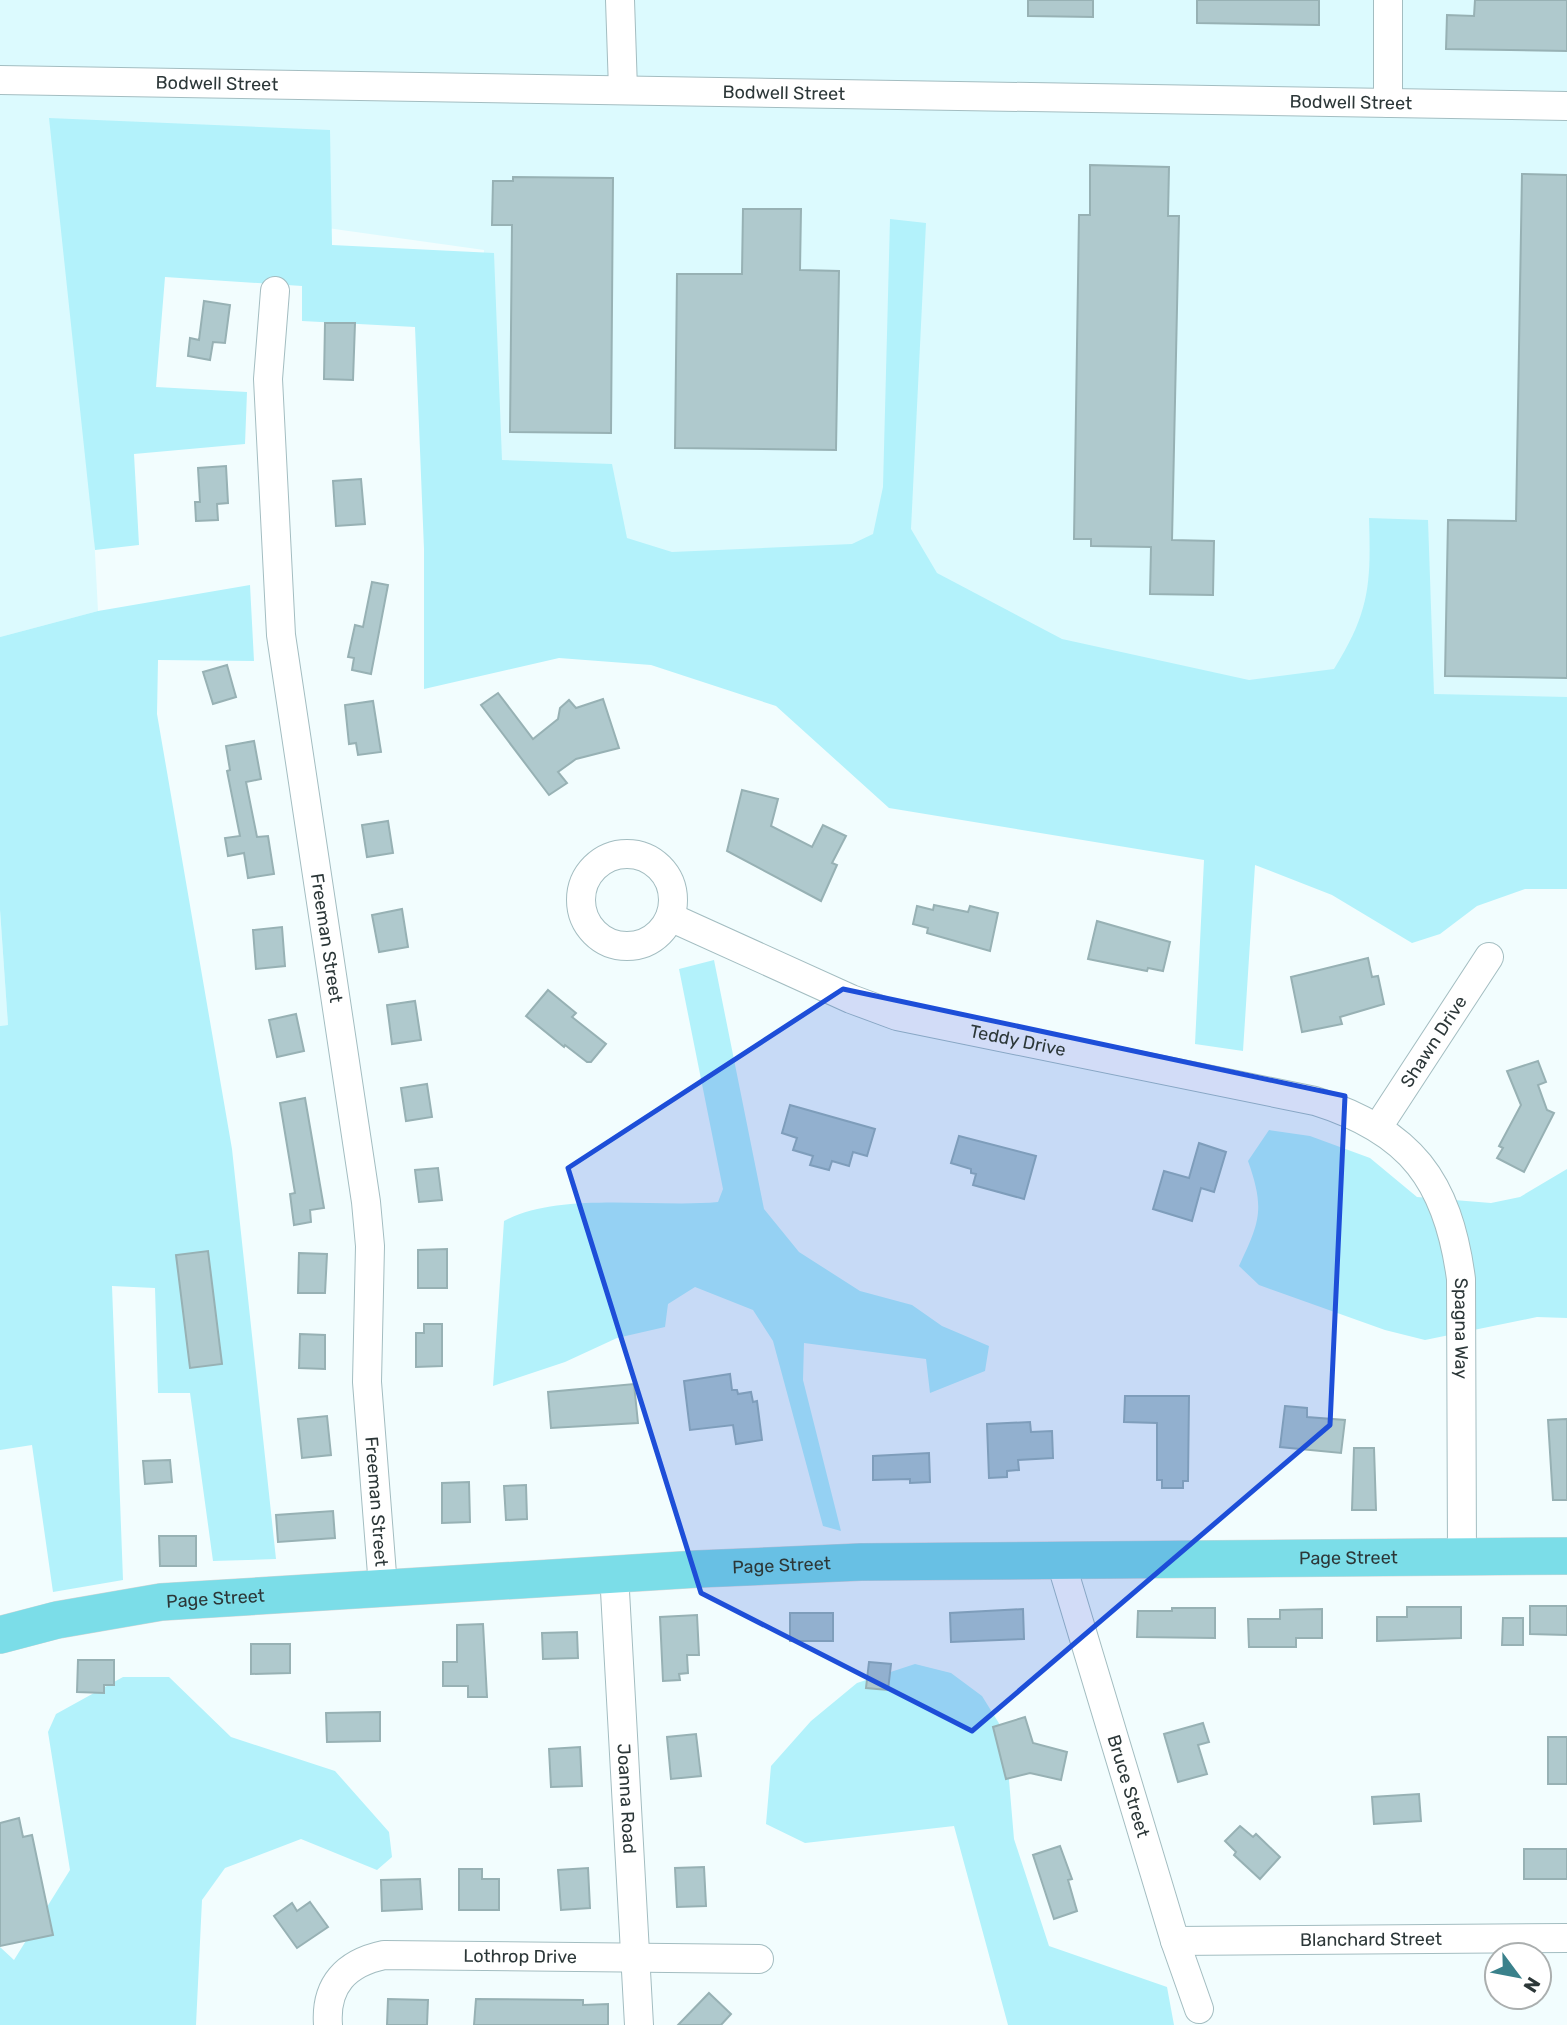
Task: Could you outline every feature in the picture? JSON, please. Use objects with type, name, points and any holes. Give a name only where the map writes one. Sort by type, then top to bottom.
[{"type":"main road","name":"Page Street","points":[[0,1635],[57,1620],[161,1602],[614,1573],[861,1562],[1567,1556]]},
{"type":"street","points":[[620,0],[623,89]]},
{"type":"street","points":[[1388,0],[1388,103]]},
{"type":"street","name":"Bodwell Street","points":[[0,80],[1567,106]]},
{"type":"street","name":"Freeman Street","points":[[275,291],[268,379],[277,585],[288,681],[366,1202],[370,1257],[367,1382],[383,1587]]},
{"type":"street","name":"Teddy Drive","points":[[670,917],[851,999],[897,1016],[1315,1101],[1347,1111],[1378,1127]]},
{"type":"street","name":"Shawn Drive","points":[[1378,1127],[1489,957]]},
{"type":"street","name":"Spagna Way","points":[[1378,1127],[1407,1150],[1426,1172],[1442,1199],[1456,1237],[1461,1279],[1462,1558]]},
{"type":"street","name":"Bruce Street","points":[[1061,1562],[1175,1941],[1199,2009]]},
{"type":"street","name":"Joanna Road","points":[[614,1573],[639,2025]]},
{"type":"street","name":"Blanchard Street","points":[[1175,1941],[1567,1938]]},
{"type":"street","name":"Lothrop Drive","points":[[328,2025],[329,1998],[335,1983],[354,1965],[384,1955],[759,1959]]},
{"type":"highlighted area","points":[[843,989],[1345,1096],[1330,1425],[972,1731],[701,1593],[568,1168]]},
{"type":"shaded area","points":[[0,0],[1567,0],[1567,796],[470,534],[484,250],[313,226],[77,207],[98,611],[0,637]]},
{"type":"shaded area","points":[[49,118],[330,130],[332,245],[494,253],[502,460],[612,464],[627,538],[672,552],[852,544],[873,534],[883,487],[890,219],[926,223],[911,529],[937,573],[1062,639],[1249,680],[1334,669],[1355,630],[1366,596],[1369,518],[1428,520],[1434,694],[1567,697],[1567,889],[1525,889],[1477,906],[1440,934],[1412,943],[1332,895],[1255,865],[1243,1051],[1195,1044],[1204,860],[889,808],[776,706],[651,665],[559,658],[424,689],[424,549],[415,327],[302,321],[302,286],[165,277],[156,387],[247,392],[245,444],[134,454],[139,545],[95,550]]},
{"type":"shaded area","points":[[250,585],[254,661],[158,660],[157,714],[232,1149],[276,1559],[213,1561],[190,1393],[158,1393],[155,1288],[112,1286],[123,1580],[53,1592],[32,1445],[0,1450],[0,1026],[8,1025],[0,910],[0,637],[98,611]]},
{"type":"shaded area","points":[[0,910],[8,1025],[0,1026]]},
{"type":"shaded area","points":[[714,960],[764,1209],[799,1252],[860,1291],[912,1305],[942,1326],[989,1346],[985,1371],[930,1393],[926,1359],[804,1343],[803,1380],[841,1531],[823,1526],[773,1341],[753,1310],[695,1287],[668,1304],[665,1327],[617,1338],[565,1362],[493,1386],[504,1221],[526,1212],[580,1203],[718,1202],[723,1189],[679,969]]},
{"type":"shaded area","points":[[1269,1130],[1310,1136],[1370,1158],[1417,1197],[1491,1203],[1520,1197],[1567,1169],[1567,1318],[1537,1317],[1425,1340],[1385,1330],[1259,1285],[1239,1266],[1252,1238],[1258,1215],[1257,1191],[1248,1161]]},
{"type":"shaded area","points":[[915,1664],[951,1673],[982,1696],[1005,1733],[1014,1839],[1049,1946],[1167,1987],[1174,2025],[1008,2025],[954,1826],[805,1843],[766,1824],[771,1766],[811,1721],[857,1683]]},
{"type":"shaded area","points":[[123,1677],[169,1677],[231,1737],[335,1771],[389,1832],[392,1857],[377,1870],[301,1839],[225,1868],[202,1900],[196,2025],[0,2025],[0,1947],[14,1960],[70,1870],[48,1732],[56,1714]]},
{"type":"building","points":[[1028,0],[1093,0],[1093,17],[1028,16]]},
{"type":"building","points":[[1197,0],[1319,0],[1319,25],[1197,23]]},
{"type":"building","points":[[1475,0],[1567,0],[1567,51],[1446,49],[1447,15],[1474,16]]},
{"type":"building","points":[[1090,165],[1169,167],[1168,216],[1179,216],[1172,540],[1214,541],[1213,595],[1150,594],[1151,547],[1091,546],[1091,539],[1074,539],[1079,215],[1090,215]]},
{"type":"building","points":[[1522,174],[1567,175],[1567,678],[1445,676],[1448,520],[1516,521]]},
{"type":"building","points":[[513,177],[613,178],[611,433],[510,432],[512,225],[492,225],[493,181],[513,181]]},
{"type":"building","points":[[743,209],[801,209],[800,270],[839,271],[836,450],[675,448],[677,274],[742,274]]},
{"type":"building","points":[[204,301],[230,305],[225,343],[213,342],[210,360],[188,356],[190,338],[199,340]]},
{"type":"building","points":[[325,323],[355,323],[353,380],[324,379]]},
{"type":"building","points":[[226,466],[228,503],[217,504],[218,520],[196,521],[195,502],[200,502],[198,468]]},
{"type":"building","points":[[361,479],[365,524],[336,526],[333,481]]},
{"type":"building","points":[[372,582],[388,585],[371,674],[352,670],[354,658],[348,657],[355,625],[363,627]]},
{"type":"building","points":[[227,665],[236,697],[213,704],[203,672]]},
{"type":"building","points":[[498,693],[533,739],[558,719],[560,708],[569,700],[576,708],[603,699],[619,748],[576,759],[558,772],[567,783],[549,795],[481,705]]},
{"type":"building","points":[[373,701],[381,752],[358,755],[356,743],[349,744],[345,705]]},
{"type":"building","points":[[254,741],[261,779],[246,782],[257,837],[268,836],[274,874],[248,878],[244,853],[228,856],[225,838],[240,836],[227,771],[230,770],[226,746]]},
{"type":"building","points":[[742,790],[778,799],[771,826],[812,847],[823,825],[846,836],[832,863],[837,865],[821,901],[727,851]]},
{"type":"building","points":[[388,821],[393,853],[367,857],[362,825]]},
{"type":"building","points":[[934,905],[968,912],[970,906],[998,913],[990,951],[927,933],[928,928],[913,924],[917,906],[933,910]]},
{"type":"building","points":[[402,909],[408,947],[379,952],[372,915]]},
{"type":"building","points":[[1097,921],[1170,942],[1163,971],[1148,968],[1147,971],[1088,959]]},
{"type":"building","points":[[282,927],[285,966],[256,969],[253,930]]},
{"type":"building","points":[[1368,958],[1372,977],[1378,976],[1384,1004],[1340,1017],[1342,1024],[1302,1032],[1291,977]]},
{"type":"building","points":[[548,990],[576,1013],[572,1017],[606,1044],[591,1062],[587,1062],[565,1045],[564,1047],[526,1016]]},
{"type":"building","points":[[415,1001],[421,1040],[392,1044],[387,1005]]},
{"type":"building","points":[[296,1014],[304,1051],[277,1057],[269,1020]]},
{"type":"building","points":[[1538,1061],[1546,1082],[1538,1085],[1547,1110],[1554,1113],[1524,1172],[1497,1158],[1503,1148],[1499,1146],[1521,1105],[1507,1071]]},
{"type":"building","points":[[427,1084],[432,1117],[406,1121],[401,1088]]},
{"type":"building","points":[[305,1098],[324,1208],[310,1210],[311,1222],[294,1225],[290,1194],[295,1193],[280,1103]]},
{"type":"building","points":[[790,1105],[875,1129],[867,1156],[853,1152],[849,1166],[832,1161],[829,1170],[810,1165],[813,1156],[793,1150],[797,1138],[782,1133]]},
{"type":"building","points":[[959,1136],[1036,1156],[1024,1199],[973,1185],[976,1174],[971,1173],[971,1169],[951,1163]]},
{"type":"building","points":[[1199,1143],[1226,1152],[1214,1192],[1201,1188],[1192,1221],[1153,1209],[1164,1171],[1189,1178]]},
{"type":"building","points":[[438,1168],[442,1200],[419,1202],[415,1170]]},
{"type":"building","points":[[447,1249],[447,1288],[418,1288],[418,1250]]},
{"type":"building","points":[[208,1251],[222,1364],[190,1368],[176,1255]]},
{"type":"building","points":[[299,1253],[327,1254],[325,1293],[298,1293]]},
{"type":"building","points":[[424,1324],[442,1324],[442,1366],[416,1367],[416,1333],[424,1333]]},
{"type":"building","points":[[300,1334],[325,1335],[325,1369],[299,1368]]},
{"type":"building","points":[[730,1374],[732,1390],[737,1390],[738,1394],[751,1392],[753,1402],[757,1401],[762,1440],[736,1444],[733,1425],[690,1430],[684,1381]]},
{"type":"building","points":[[634,1384],[638,1423],[551,1428],[548,1392]]},
{"type":"building","points":[[1125,1396],[1189,1396],[1188,1481],[1183,1481],[1183,1488],[1162,1488],[1162,1480],[1157,1480],[1157,1423],[1124,1422]]},
{"type":"building","points":[[1285,1406],[1307,1408],[1307,1417],[1345,1420],[1341,1453],[1280,1447]]},
{"type":"building","points":[[327,1416],[331,1455],[302,1458],[298,1419]]},
{"type":"building","points":[[1567,1419],[1567,1500],[1553,1500],[1548,1420]]},
{"type":"building","points":[[1030,1422],[1031,1432],[1052,1431],[1053,1458],[1018,1460],[1019,1470],[1007,1471],[1007,1477],[989,1478],[987,1424]]},
{"type":"building","points":[[1354,1448],[1374,1448],[1376,1510],[1352,1510]]},
{"type":"building","points":[[929,1453],[930,1482],[910,1483],[910,1479],[873,1480],[873,1456]]},
{"type":"building","points":[[170,1460],[172,1482],[145,1484],[143,1461]]},
{"type":"building","points":[[469,1482],[470,1522],[442,1523],[442,1483]]},
{"type":"building","points":[[526,1485],[527,1519],[506,1520],[504,1486]]},
{"type":"building","points":[[333,1511],[335,1538],[278,1542],[276,1515]]},
{"type":"building","points":[[159,1536],[196,1536],[196,1566],[160,1566]]},
{"type":"building","points":[[1530,1606],[1567,1606],[1567,1635],[1530,1634]]},
{"type":"building","points":[[1407,1607],[1461,1607],[1461,1638],[1377,1641],[1377,1617],[1407,1617]]},
{"type":"building","points":[[1172,1608],[1215,1608],[1215,1638],[1137,1637],[1138,1611],[1172,1611]]},
{"type":"building","points":[[1023,1609],[1024,1639],[951,1642],[950,1613]]},
{"type":"building","points":[[1322,1609],[1322,1638],[1296,1638],[1296,1647],[1249,1647],[1248,1619],[1280,1619],[1280,1610]]},
{"type":"building","points":[[790,1613],[833,1613],[833,1641],[790,1641]]},
{"type":"building","points":[[697,1615],[699,1655],[687,1655],[688,1673],[679,1674],[680,1680],[663,1681],[660,1617]]},
{"type":"building","points":[[1503,1618],[1523,1618],[1523,1645],[1502,1645]]},
{"type":"building","points":[[483,1624],[487,1697],[468,1697],[468,1686],[443,1686],[443,1662],[457,1662],[457,1625]]},
{"type":"building","points":[[577,1632],[578,1658],[543,1659],[542,1633]]},
{"type":"building","points":[[251,1644],[290,1644],[290,1673],[251,1674]]},
{"type":"building","points":[[78,1660],[114,1660],[114,1685],[104,1685],[104,1693],[77,1692]]},
{"type":"building","points":[[869,1662],[891,1664],[888,1690],[866,1688]]},
{"type":"building","points":[[380,1712],[380,1741],[327,1742],[326,1713]]},
{"type":"building","points":[[1025,1717],[1033,1743],[1067,1752],[1061,1780],[1030,1773],[1006,1779],[993,1727]]},
{"type":"building","points":[[1203,1723],[1209,1742],[1198,1745],[1207,1774],[1178,1782],[1164,1734]]},
{"type":"building","points":[[696,1734],[701,1776],[671,1779],[667,1737]]},
{"type":"building","points":[[1548,1737],[1567,1737],[1567,1784],[1548,1784]]},
{"type":"building","points":[[580,1747],[582,1786],[551,1787],[549,1749]]},
{"type":"building","points":[[1419,1794],[1421,1821],[1374,1824],[1372,1797]]},
{"type":"building","points":[[19,1818],[23,1837],[32,1835],[53,1935],[0,1946],[0,1823]]},
{"type":"building","points":[[1240,1826],[1253,1837],[1256,1834],[1280,1857],[1260,1879],[1234,1855],[1236,1852],[1225,1841]]},
{"type":"building","points":[[1060,1846],[1072,1879],[1068,1880],[1077,1911],[1054,1919],[1033,1855]]},
{"type":"building","points":[[1524,1849],[1567,1849],[1567,1879],[1524,1879]]},
{"type":"building","points":[[704,1867],[706,1906],[677,1907],[675,1868]]},
{"type":"building","points":[[588,1868],[590,1908],[561,1910],[558,1870]]},
{"type":"building","points":[[459,1869],[482,1869],[482,1879],[499,1879],[499,1910],[459,1910]]},
{"type":"building","points":[[420,1879],[422,1909],[382,1911],[381,1880]]},
{"type":"building","points":[[310,1902],[328,1927],[297,1948],[274,1916],[292,1903],[297,1911]]},
{"type":"building","points":[[709,1993],[731,2014],[721,2025],[678,2025]]},
{"type":"building","points":[[388,1999],[428,2000],[427,2025],[387,2025]]},
{"type":"building","points":[[476,1999],[583,2000],[583,2005],[608,2004],[608,2025],[474,2025]]}]
